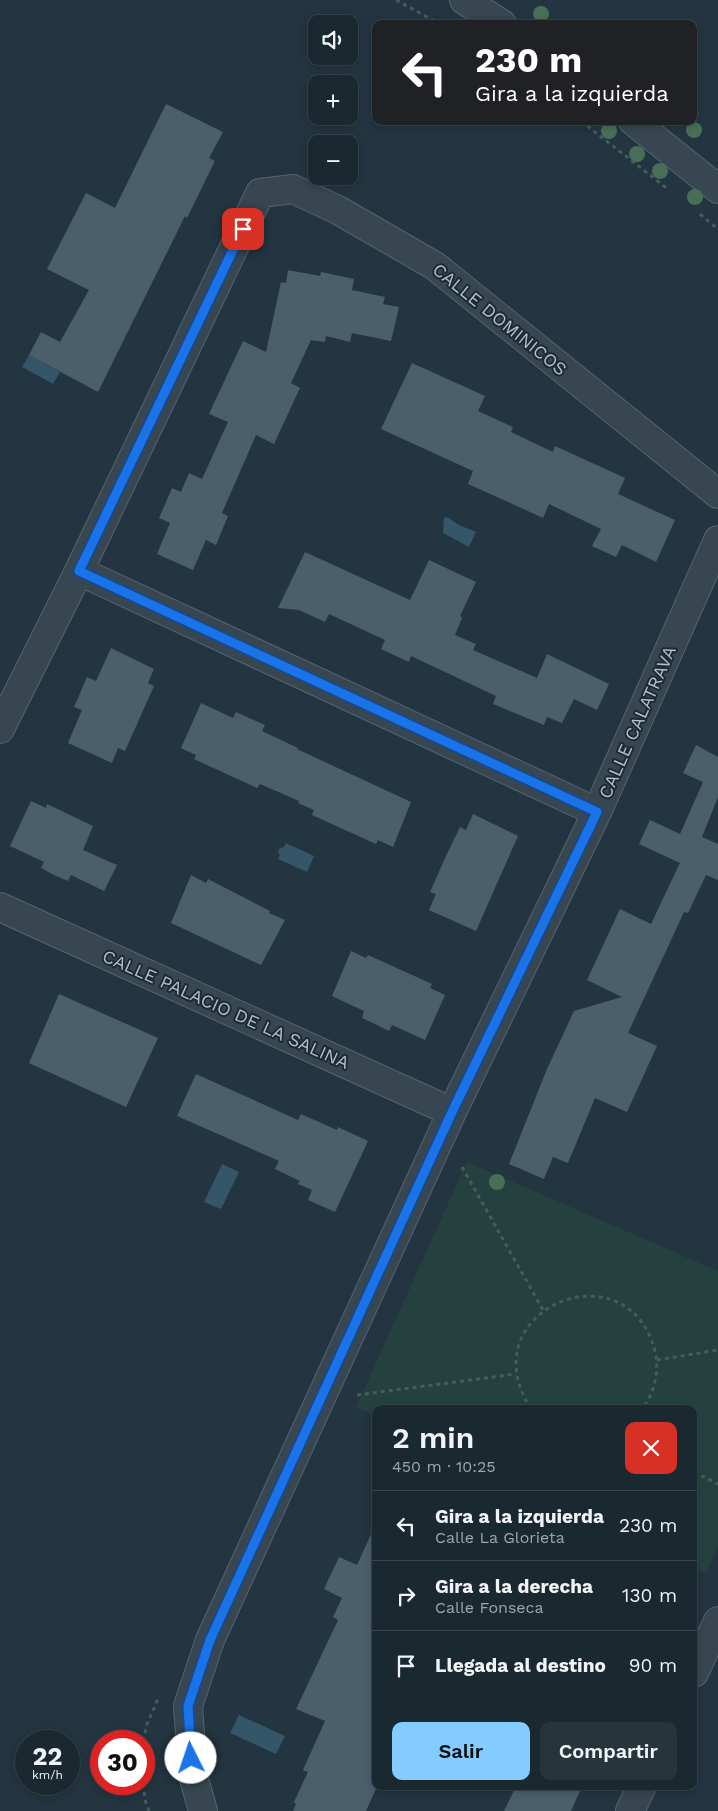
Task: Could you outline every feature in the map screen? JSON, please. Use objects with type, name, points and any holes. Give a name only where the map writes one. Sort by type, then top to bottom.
[{"type":"street","points":[[464,0],[496,20]]},
{"type":"street","points":[[638,125],[718,189]]},
{"type":"street","name":"CALLE DOMINICOS","points":[[79,571],[260,192],[293,189],[338,210],[435,266],[718,494]]},
{"type":"street","name":"CALLE CALATRAVA","points":[[203,1811],[192,1775],[188,1706],[210,1640],[452,1112],[597,812],[718,540]]},
{"type":"street","points":[[0,729],[79,571],[597,812]]},
{"type":"street","name":"CALLE PALACIO DE LA SALINA","points":[[0,906],[452,1112]]},
{"type":"street","points":[[697,1666],[718,1621]]},
{"type":"street","points":[[630,1811],[640,1790]]},
{"type":"path","points":[[396,0],[433,20]]},
{"type":"path","points":[[586,125],[670,191]]},
{"type":"path","points":[[700,214],[718,229]]},
{"type":"path","points":[[462,1167],[543,1310]]},
{"type":"path","points":[[529,1405],[522,1394],[516,1374],[518,1350],[527,1328],[543,1310],[562,1300],[583,1296],[605,1298],[624,1307],[640,1321],[652,1339],[657,1360],[655,1382],[645,1405]]},
{"type":"path","points":[[657,1360],[718,1350]]},
{"type":"path","points":[[357,1395],[516,1374]]},
{"type":"path","points":[[697,1474],[718,1484]]},
{"type":"path","points":[[144,1795],[149,1811]]},
{"type":"green space","points":[[467,1162],[718,1271],[718,1545],[706,1573],[697,1569],[697,1405],[372,1405],[372,1414],[356,1407]]},
{"type":"water","points":[[29,355],[60,372],[53,384],[22,367]]},
{"type":"water","points":[[447,517],[459,525],[476,532],[469,547],[443,533],[444,518]]},
{"type":"water","points":[[286,843],[314,856],[307,872],[278,859],[280,855],[279,849],[284,847]]},
{"type":"water","points":[[222,1164],[239,1172],[221,1209],[204,1202]]},
{"type":"water","points":[[239,1715],[285,1736],[276,1754],[230,1733]]},
{"type":"building","points":[[166,104],[223,132],[209,158],[215,161],[187,218],[185,216],[98,392],[29,355],[41,332],[60,342],[89,290],[47,269],[86,193],[115,208]]},
{"type":"building","points":[[288,270],[320,276],[321,272],[354,279],[352,290],[385,297],[383,304],[399,307],[391,341],[352,333],[350,342],[326,336],[325,342],[311,340],[291,383],[300,388],[274,444],[256,435],[222,513],[228,516],[216,545],[206,540],[193,570],[157,554],[170,523],[159,518],[172,488],[181,492],[189,473],[202,479],[228,422],[209,414],[243,341],[266,352],[281,282],[286,283]]},
{"type":"building","points":[[412,363],[485,396],[478,411],[513,427],[511,432],[553,452],[555,446],[625,478],[618,494],[675,520],[656,562],[622,545],[616,557],[592,546],[601,529],[549,504],[543,518],[468,484],[473,471],[381,429]]},
{"type":"building","points":[[305,552],[410,600],[429,560],[476,582],[460,616],[462,618],[455,635],[476,644],[473,650],[537,678],[547,654],[609,684],[597,710],[574,699],[562,723],[547,717],[544,725],[493,704],[496,696],[411,656],[409,662],[381,649],[385,640],[329,614],[325,622],[299,610],[278,608]]},
{"type":"building","points":[[111,648],[154,669],[148,683],[154,686],[125,751],[118,748],[112,763],[68,743],[82,710],[74,707],[87,677],[96,681]]},
{"type":"building","points":[[201,703],[233,718],[236,712],[265,725],[262,731],[411,802],[393,847],[378,840],[376,844],[312,815],[314,810],[298,803],[299,801],[260,784],[257,788],[194,759],[196,755],[181,748]]},
{"type":"building","points":[[696,745],[718,757],[718,797],[702,837],[718,844],[718,880],[706,875],[688,913],[684,912],[628,1033],[657,1046],[627,1112],[595,1098],[568,1163],[553,1157],[544,1179],[509,1164],[547,1069],[574,1011],[622,997],[587,980],[620,909],[651,924],[680,863],[639,844],[650,820],[680,834],[703,782],[683,773]]},
{"type":"building","points":[[31,801],[46,808],[47,804],[93,826],[83,850],[117,865],[104,891],[71,875],[68,881],[54,875],[41,868],[44,862],[10,846]]},
{"type":"building","points":[[473,814],[518,836],[476,931],[429,910],[436,894],[430,892],[446,856],[460,827],[466,830]]},
{"type":"building","points":[[191,875],[206,883],[208,879],[285,920],[261,965],[171,923]]},
{"type":"building","points":[[351,951],[366,958],[368,955],[432,984],[430,988],[445,995],[425,1040],[392,1025],[389,1031],[362,1018],[364,1011],[332,996]]},
{"type":"building","points":[[59,994],[158,1038],[126,1107],[29,1063]]},
{"type":"building","points":[[196,1074],[298,1120],[301,1114],[337,1130],[338,1127],[368,1141],[335,1212],[308,1200],[312,1190],[298,1184],[300,1181],[275,1169],[279,1161],[177,1116]]},
{"type":"building","points":[[372,1532],[372,1790],[376,1790],[366,1811],[293,1811],[296,1804],[294,1802],[308,1772],[303,1770],[325,1721],[296,1709],[338,1620],[333,1617],[342,1598],[324,1589],[339,1557],[357,1565]]},
{"type":"building","points":[[514,1790],[580,1790],[571,1811],[504,1811]]},
{"type":"route","points":[[191,1758],[188,1706],[210,1640],[452,1112],[597,812],[79,571],[243,229]]}]
